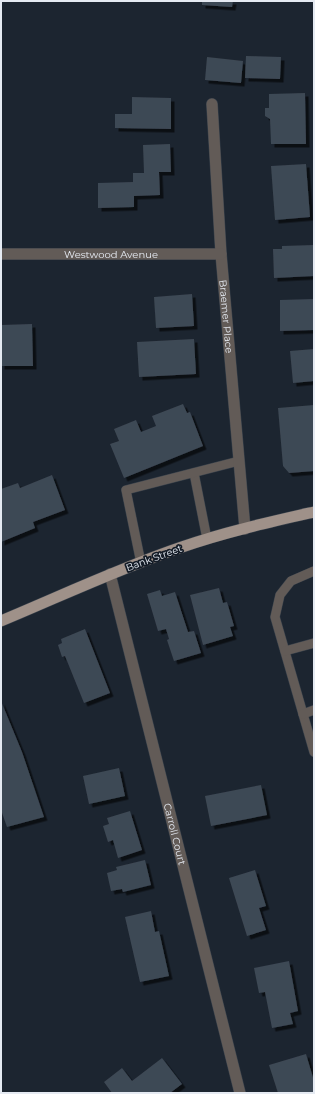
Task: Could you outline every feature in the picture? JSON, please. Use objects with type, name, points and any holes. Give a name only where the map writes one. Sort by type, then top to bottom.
[{"type":"main road","name":"Bank Street","points":[[1,621],[110,574],[181,547],[314,512]]},
{"type":"street","name":"Braemer Place","points":[[212,104],[221,254],[245,529]]},
{"type":"street","name":"Westwood Avenue","points":[[1,254],[221,254]]},
{"type":"street","name":"Carroll Court","points":[[110,574],[240,1093]]},
{"type":"lane","points":[[142,562],[126,490],[239,461]]},
{"type":"lane","points":[[194,473],[207,539]]},
{"type":"lane","points":[[314,571],[291,581],[280,596],[275,617],[314,752]]},
{"type":"lane","points":[[285,651],[314,643]]},
{"type":"lane","points":[[303,714],[314,710]]},
{"type":"building","points":[[202,1],[233,1],[232,7],[202,5]]},
{"type":"building","points":[[246,56],[281,57],[280,79],[245,78]]},
{"type":"building","points":[[207,57],[243,61],[241,83],[205,80]]},
{"type":"building","points":[[305,93],[306,144],[271,144],[270,119],[265,116],[265,108],[269,108],[269,94]]},
{"type":"building","points":[[132,97],[171,98],[171,129],[115,128],[115,114],[132,114]]},
{"type":"building","points":[[170,144],[171,172],[159,172],[160,195],[134,196],[134,207],[98,208],[98,183],[133,182],[133,173],[144,173],[143,145]]},
{"type":"building","points":[[306,164],[310,217],[275,220],[271,166]]},
{"type":"building","points":[[314,245],[314,276],[274,278],[273,249],[282,249],[282,246]]},
{"type":"building","points":[[192,294],[194,326],[156,328],[154,297]]},
{"type":"building","points":[[314,299],[314,330],[280,331],[280,300]]},
{"type":"building","points":[[32,324],[33,366],[1,366],[1,325]]},
{"type":"building","points":[[194,339],[196,374],[139,377],[137,342]]},
{"type":"building","points":[[314,349],[314,381],[293,383],[290,351]]},
{"type":"building","points":[[183,404],[187,413],[190,412],[203,446],[124,478],[110,444],[119,441],[114,429],[136,420],[141,432],[156,426],[152,416]]},
{"type":"building","points":[[314,405],[314,471],[289,473],[283,466],[278,408]]},
{"type":"building","points":[[52,475],[65,510],[33,522],[35,528],[1,542],[1,489],[18,483],[20,488]]},
{"type":"building","points":[[219,588],[223,603],[227,602],[234,626],[230,627],[233,636],[203,645],[190,595]]},
{"type":"building","points":[[160,590],[162,596],[175,592],[188,632],[194,631],[201,653],[174,661],[167,640],[169,639],[166,629],[158,631],[147,594]]},
{"type":"building","points":[[85,629],[110,693],[84,703],[65,656],[62,657],[58,645],[62,643],[61,639]]},
{"type":"building","points":[[1,701],[22,752],[44,817],[7,827],[1,810]]},
{"type":"building","points":[[119,768],[125,796],[89,804],[83,776]]},
{"type":"building","points":[[261,785],[267,815],[211,826],[205,796]]},
{"type":"building","points":[[130,811],[142,850],[118,858],[113,840],[108,842],[103,826],[109,824],[107,818]]},
{"type":"building","points":[[145,860],[151,885],[123,892],[122,889],[111,891],[107,873],[117,870],[116,867]]},
{"type":"building","points":[[255,870],[266,906],[259,908],[266,930],[247,936],[229,878]]},
{"type":"building","points":[[151,911],[155,932],[159,931],[169,976],[140,982],[125,917]]},
{"type":"building","points":[[289,961],[298,1011],[290,1013],[293,1024],[272,1028],[265,992],[259,993],[254,968]]},
{"type":"building","points":[[306,1054],[314,1081],[314,1093],[278,1093],[269,1065]]},
{"type":"building","points":[[162,1058],[182,1084],[170,1093],[112,1093],[104,1082],[122,1068],[132,1081]]}]
